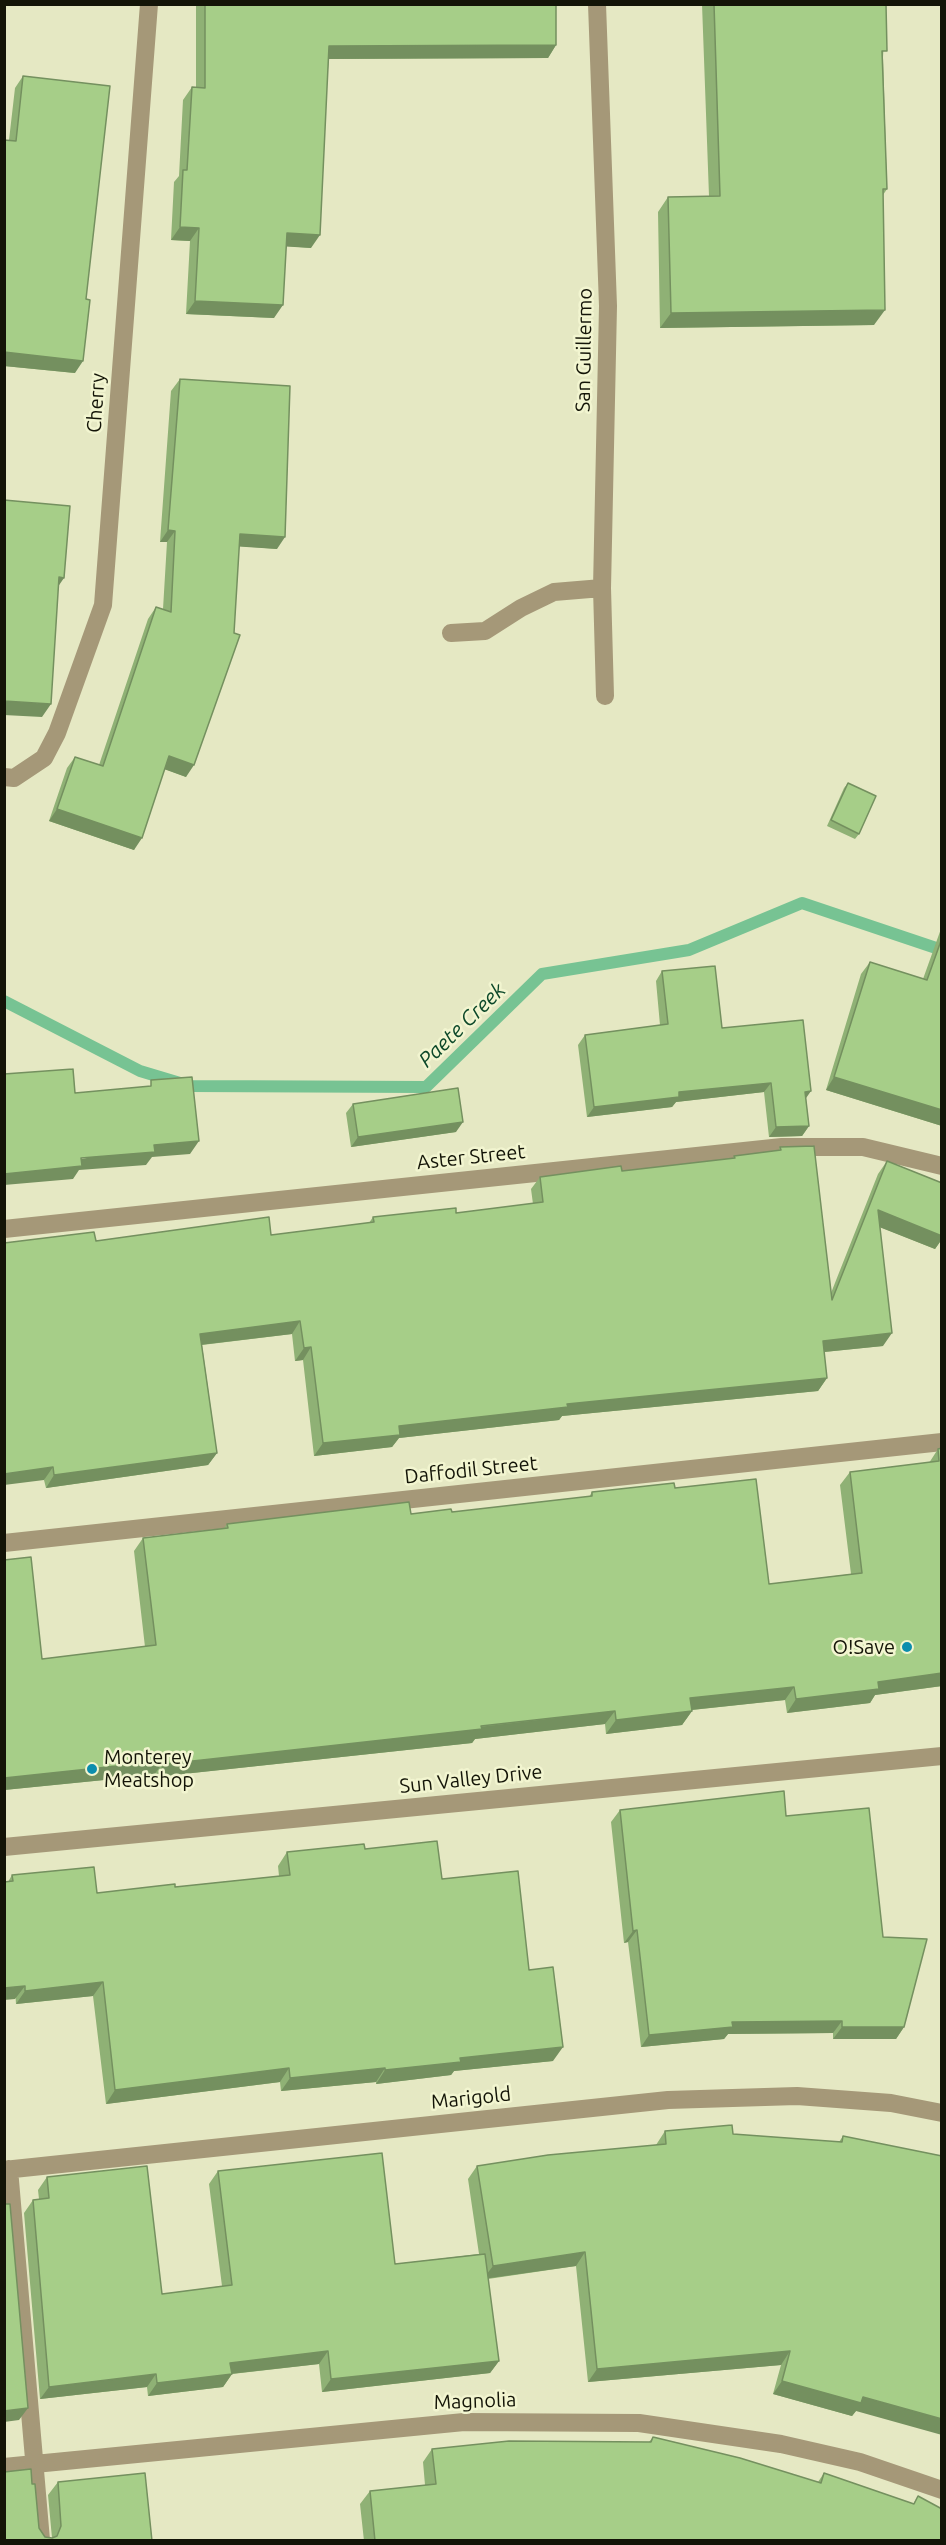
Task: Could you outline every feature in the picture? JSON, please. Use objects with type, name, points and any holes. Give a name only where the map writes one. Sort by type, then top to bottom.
[{"type":"street","name":"Cherry","points":[[9,778],[44,758],[57,733],[103,604],[149,4]]},
{"type":"street","name":"San Guillermo","points":[[597,4],[608,306],[602,588],[605,696]]},
{"type":"street","points":[[451,633],[485,631],[521,608],[554,592],[602,588]]},
{"type":"street","name":"Aster Street","points":[[4,1229],[782,1147],[863,1147],[942,1166]]},
{"type":"street","name":"Daffodil Street","points":[[4,1543],[942,1442]]},
{"type":"street","name":"Sun Valley Drive","points":[[4,1847],[942,1756]]},
{"type":"street","name":"Marigold","points":[[7,2170],[668,2100],[797,2096],[891,2103],[942,2113]]},
{"type":"street","points":[[7,2170],[41,2541]]},
{"type":"street","name":"Magnolia","points":[[4,2467],[464,2422],[639,2423],[781,2444],[860,2462],[942,2490]]},
{"type":"building","points":[[205,4],[556,4],[556,45],[329,46],[320,235],[287,233],[283,305],[195,301],[199,228],[180,227],[183,170],[187,170],[192,87],[205,88]]},
{"type":"building","points":[[714,4],[886,4],[887,51],[882,51],[887,189],[883,189],[885,310],[671,313],[668,197],[720,196]]},
{"type":"building","points":[[23,76],[110,86],[86,299],[90,300],[83,361],[4,352],[4,140],[16,141]]},
{"type":"building","points":[[180,379],[290,386],[285,537],[240,534],[234,633],[240,635],[194,765],[169,756],[142,838],[57,809],[75,757],[103,766],[156,607],[171,612],[175,531],[168,530]]},
{"type":"building","points":[[4,500],[70,506],[64,578],[59,577],[51,704],[4,701]]},
{"type":"building","points":[[848,783],[876,796],[859,834],[831,820]]},
{"type":"building","points":[[942,938],[942,1110],[834,1077],[870,962],[927,980]]},
{"type":"building","points":[[715,966],[722,1028],[803,1020],[811,1091],[805,1092],[809,1126],[776,1127],[771,1083],[679,1092],[679,1097],[594,1107],[585,1035],[668,1024],[662,971]]},
{"type":"building","points":[[73,1069],[75,1093],[151,1086],[151,1080],[192,1077],[199,1141],[154,1145],[155,1152],[81,1158],[82,1166],[4,1174],[4,1074]]},
{"type":"building","points":[[458,1088],[463,1122],[358,1137],[353,1104]]},
{"type":"building","points":[[814,1146],[832,1300],[887,1161],[942,1183],[942,1236],[878,1210],[892,1333],[823,1341],[827,1378],[567,1404],[568,1407],[399,1426],[400,1435],[323,1443],[311,1347],[304,1348],[300,1321],[200,1334],[217,1453],[54,1475],[53,1467],[4,1474],[4,1243],[94,1232],[96,1241],[269,1217],[271,1235],[374,1222],[373,1217],[456,1208],[456,1213],[543,1202],[540,1177],[621,1166],[622,1171],[735,1158],[734,1156],[781,1150],[780,1147]]},
{"type":"building","points":[[942,1448],[942,1673],[878,1682],[879,1689],[796,1699],[794,1687],[690,1698],[692,1711],[616,1720],[615,1711],[481,1726],[482,1729],[202,1760],[164,1764],[164,1761],[4,1778],[4,1560],[31,1557],[42,1659],[156,1645],[143,1538],[228,1528],[227,1524],[409,1502],[411,1514],[451,1509],[452,1512],[592,1496],[592,1492],[674,1483],[675,1488],[756,1479],[769,1584],[862,1573],[850,1472],[939,1461],[938,1449]]},
{"type":"building","points":[[784,1791],[786,1816],[869,1808],[883,1937],[927,1939],[904,2027],[842,2027],[842,2021],[732,2022],[733,2027],[649,2035],[637,1930],[633,1931],[620,1810]]},
{"type":"building","points":[[437,1841],[442,1879],[518,1871],[529,1970],[553,1967],[563,2047],[460,2058],[461,2062],[385,2070],[385,2068],[290,2078],[289,2068],[115,2090],[103,1982],[25,1991],[25,1986],[4,1988],[4,1882],[13,1881],[12,1875],[94,1867],[97,1893],[175,1884],[175,1887],[290,1875],[287,1852],[364,1844],[365,1849]]},
{"type":"building","points":[[732,2125],[733,2134],[842,2142],[843,2136],[942,2156],[942,2419],[863,2397],[861,2403],[782,2381],[790,2351],[597,2369],[585,2252],[493,2266],[477,2166],[548,2155],[666,2144],[665,2131]]},
{"type":"building","points":[[382,2153],[395,2264],[485,2254],[499,2361],[331,2379],[328,2351],[230,2363],[232,2374],[157,2383],[156,2374],[49,2387],[33,2200],[49,2198],[47,2177],[147,2166],[162,2294],[232,2285],[218,2171]]},
{"type":"building","points":[[4,2204],[10,2204],[28,2408],[4,2411]]},
{"type":"building","points":[[653,2437],[740,2458],[821,2483],[824,2473],[914,2504],[918,2496],[942,2509],[942,2541],[375,2541],[370,2491],[436,2484],[432,2449],[509,2441],[651,2442]]},
{"type":"building","points":[[31,2469],[32,2484],[35,2484],[39,2528],[45,2537],[52,2538],[57,2536],[61,2526],[58,2482],[145,2473],[152,2541],[4,2541],[4,2472]]},
{"type":"waterway","name":"Paete Creek","points":[[4,1001],[140,1071],[190,1086],[426,1087],[542,974],[689,950],[802,903],[942,950]]},
{"type":"place","name":"O!Save","points":[[907,1647]]},
{"type":"place","name":"Monterey Meatshop","points":[[92,1769]]}]
